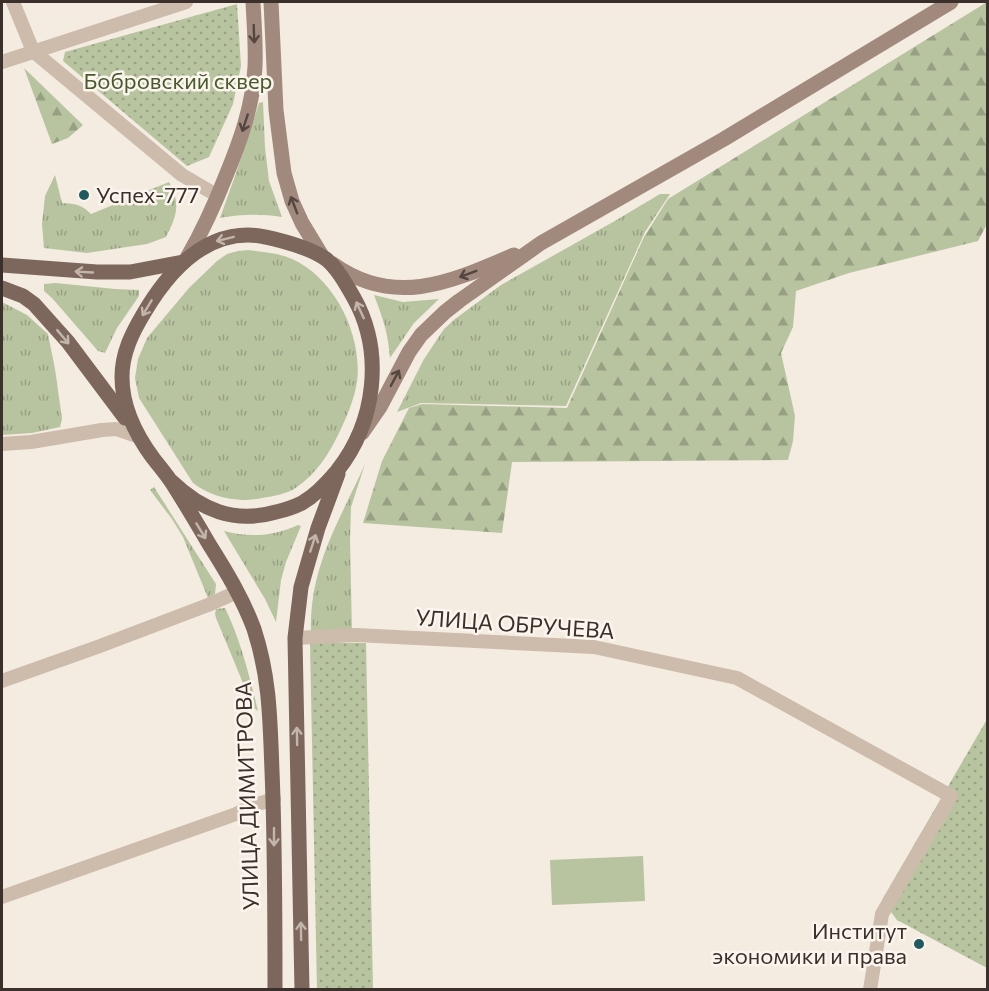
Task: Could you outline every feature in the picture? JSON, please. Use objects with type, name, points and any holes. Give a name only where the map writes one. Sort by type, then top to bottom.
[{"type":"main road","name":"УЛИЦА ДИМИТРОВА","points":[[236,236],[262,236],[294,244],[325,259],[343,279],[361,311],[368,331],[371,350],[373,375],[370,399],[354,445],[322,489],[302,503],[250,517],[232,516],[207,508],[184,494],[171,481],[139,437],[124,401],[122,373],[129,340],[163,284],[185,260],[215,241],[236,236]]},
{"type":"main road","points":[[2,265],[97,272],[130,272],[185,260]]},
{"type":"main road","points":[[2,288],[23,296],[34,304],[100,383],[139,437]]},
{"type":"main road","name":"УЛИЦА ДИМИТРОВА","points":[[302,990],[295,638],[300,587],[341,465]]},
{"type":"main road","name":"УЛИЦА ДИМИТРОВА","points":[[171,481],[237,592],[253,628],[266,674],[270,706],[274,799],[275,990]]},
{"type":"street","points":[[13,2],[33,51],[182,175],[218,196]]},
{"type":"street","points":[[2,62],[186,2]]},
{"type":"street","name":"УЛИЦА ДИМИТРОВА","points":[[185,260],[205,226],[218,196],[250,107],[255,66],[253,2]]},
{"type":"street","name":"УЛИЦА ДИМИТРОВА","points":[[271,2],[276,110],[284,173],[292,201],[302,223],[325,259]]},
{"type":"street","points":[[354,445],[380,407],[409,352],[421,335],[459,301],[541,243],[724,139],[951,2]]},
{"type":"street","points":[[325,259],[364,282],[386,286],[421,287],[457,278],[541,243]]},
{"type":"street","points":[[2,444],[31,442],[116,429],[139,437]]},
{"type":"street","points":[[2,681],[100,646],[237,592]]},
{"type":"street","name":"УЛИЦА ОБРУЧЕВА","points":[[295,638],[356,635],[594,646],[737,678],[951,796],[882,914],[870,990]]},
{"type":"street","points":[[2,897],[274,799]]},
{"type":"green space","points":[[987,2],[987,224],[978,241],[849,273],[796,291],[793,327],[781,353],[795,416],[793,441],[788,460],[512,462],[502,533],[363,523],[382,461],[409,408],[422,404],[567,408],[644,237],[668,199]]},
{"type":"green space","name":"Бобровский сквер","points":[[237,4],[241,66],[233,104],[209,157],[187,166],[63,61],[65,52]]},
{"type":"green space","points":[[24,68],[83,125],[68,138],[52,144]]},
{"type":"green space","points":[[263,102],[269,181],[282,217],[251,215],[220,218],[259,103]]},
{"type":"green space","points":[[55,175],[62,203],[78,205],[91,214],[169,182],[176,204],[173,223],[166,237],[147,244],[87,253],[44,248],[42,224],[45,196]]},
{"type":"green space","points":[[660,194],[670,194],[645,232],[566,406],[421,403],[397,412],[424,359],[444,329],[455,319],[501,285]]},
{"type":"green space","points":[[248,250],[292,259],[321,280],[343,310],[355,346],[358,364],[356,389],[352,402],[339,433],[316,470],[304,482],[289,491],[244,500],[217,496],[193,483],[139,398],[135,378],[138,359],[147,338],[189,288],[227,254]]},
{"type":"green space","points":[[44,284],[139,290],[139,296],[117,328],[105,353],[98,351],[44,291]]},
{"type":"green space","points":[[374,295],[403,302],[439,299],[414,323],[390,358],[385,326]]},
{"type":"green space","points":[[2,302],[27,315],[48,334],[62,419],[60,427],[32,433],[2,435]]},
{"type":"green space","points":[[365,464],[351,507],[352,633],[311,633],[312,609],[320,566]]},
{"type":"green space","points":[[154,487],[216,584],[215,594],[208,598],[183,537],[150,490]]},
{"type":"green space","points":[[301,526],[281,580],[276,622],[265,599],[224,531],[243,535],[262,535],[280,532]]},
{"type":"green space","points":[[225,608],[240,645],[258,711],[250,705],[216,618],[216,609]]},
{"type":"green space","points":[[310,643],[366,643],[373,989],[317,989]]},
{"type":"green space","points":[[986,721],[987,968],[897,920],[882,900]]},
{"type":"green space","points":[[643,856],[645,901],[552,905],[550,860]]},
{"type":"place","name":"Успех-777","points":[[84,195]]},
{"type":"place","name":"Институт экономики и права","points":[[919,944]]}]
